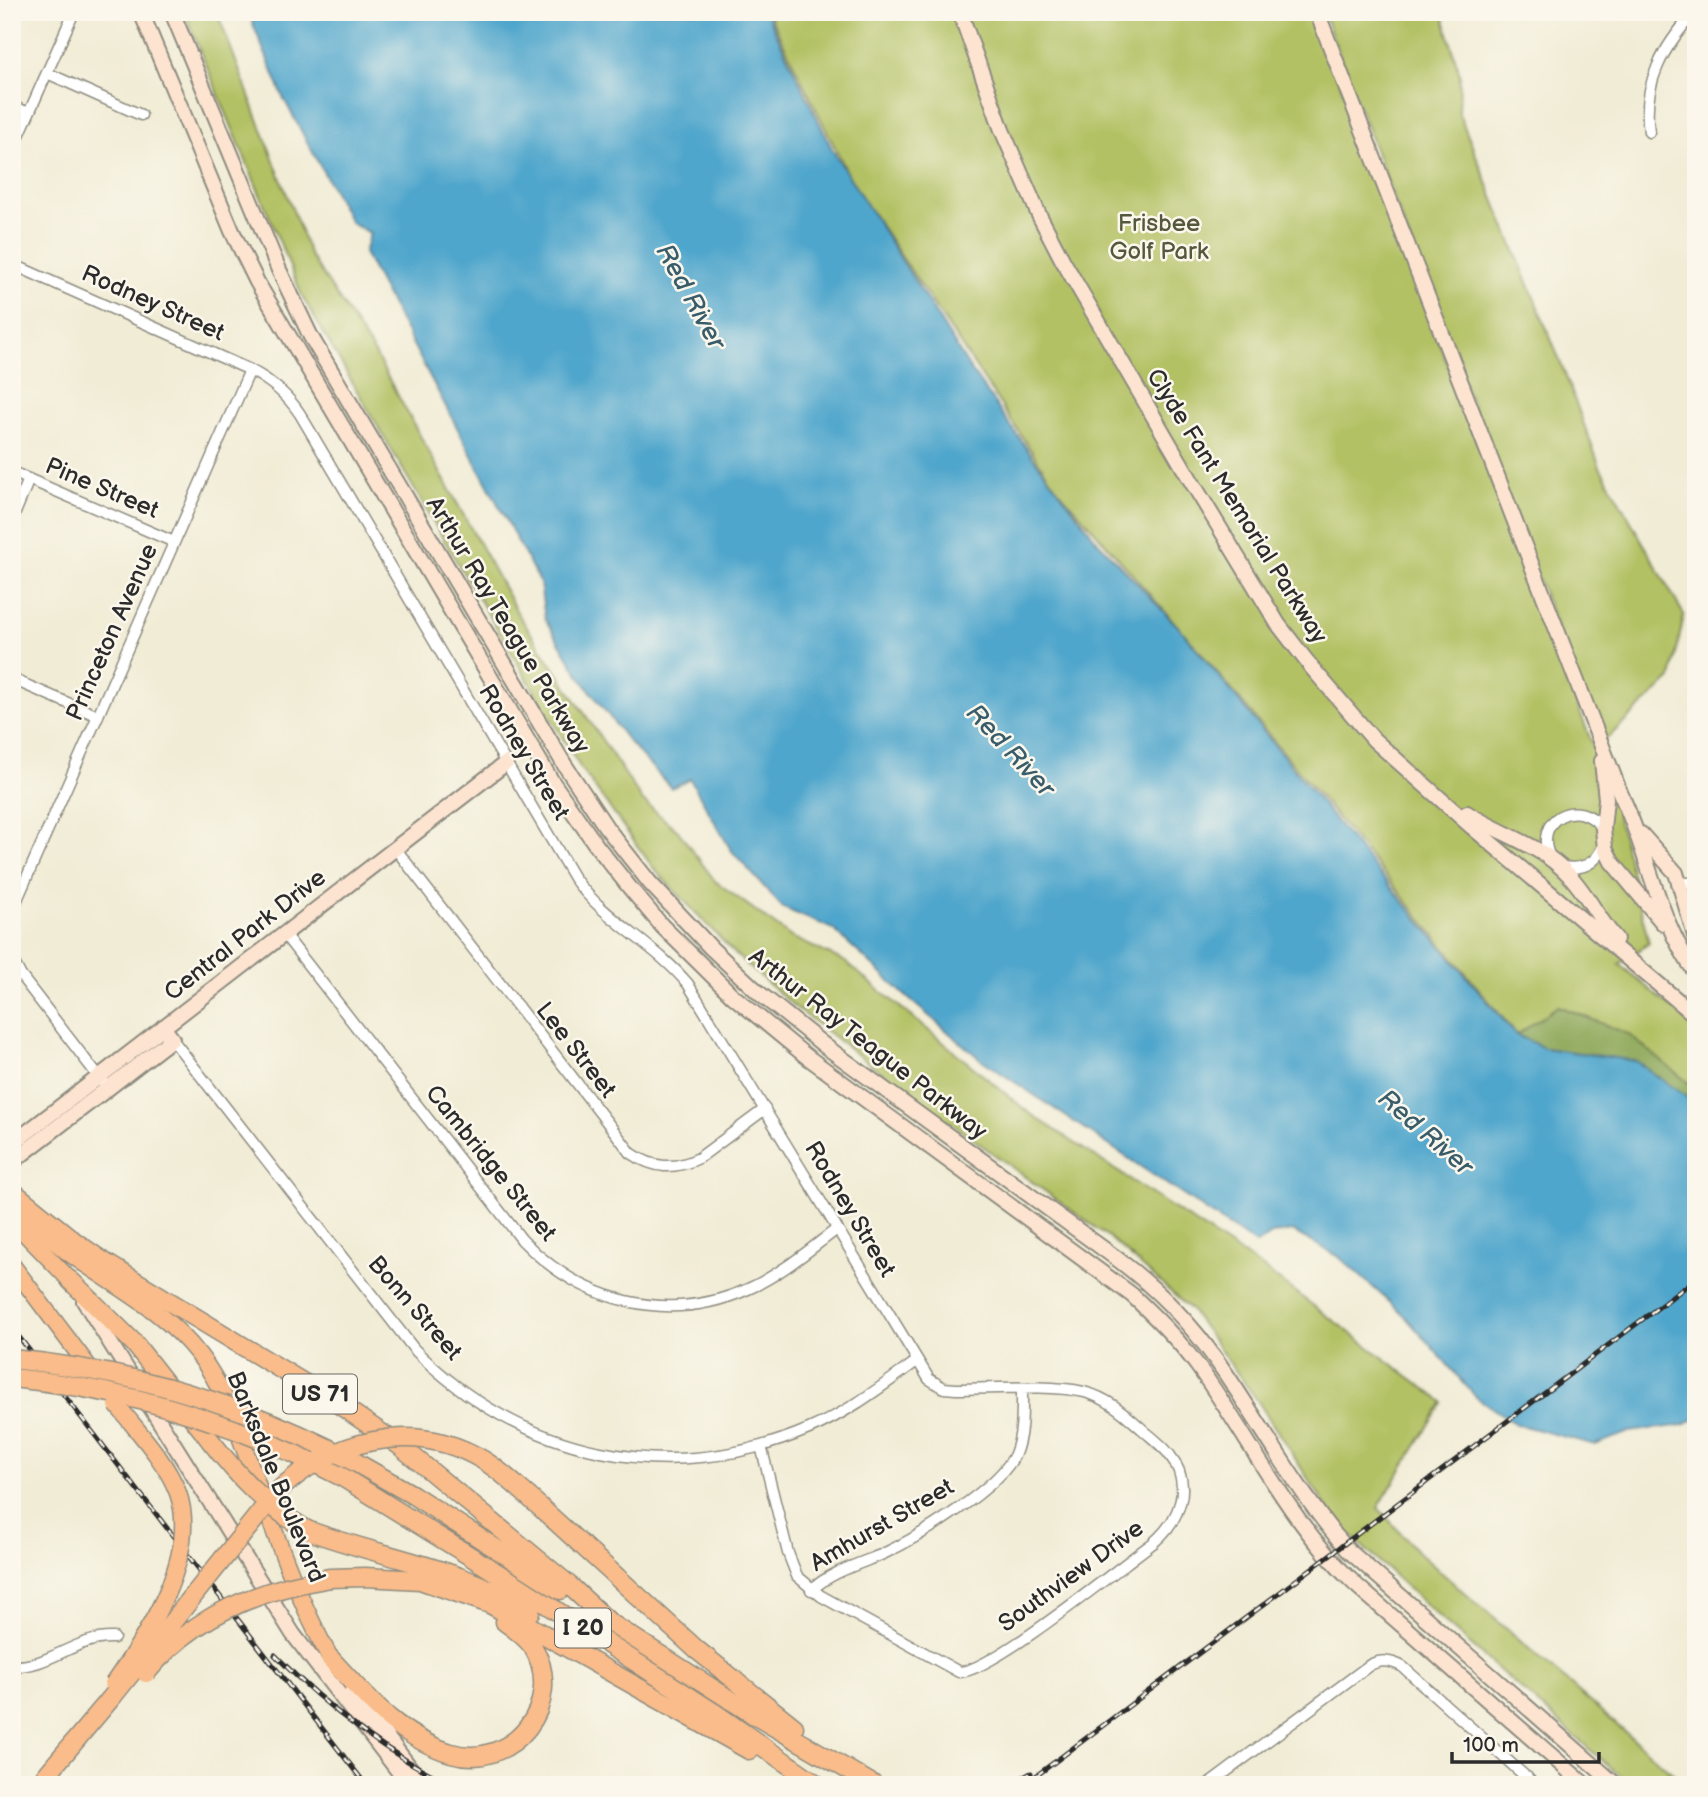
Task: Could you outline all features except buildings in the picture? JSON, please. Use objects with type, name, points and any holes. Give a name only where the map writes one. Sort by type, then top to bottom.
[{"type":"highway","name":"US 71","points":[[12,1191],[104,1262],[340,1405],[399,1445],[610,1622]]},
{"type":"highway","points":[[70,1280],[134,1343],[253,1491],[272,1508],[307,1530],[436,1568],[486,1588],[523,1608],[648,1692]]},
{"type":"highway","name":"I 20","points":[[12,1359],[75,1366],[191,1394],[258,1417],[355,1462],[413,1495],[754,1715],[860,1777]]},
{"type":"highway","name":"I 20","points":[[12,1378],[66,1385],[178,1410],[263,1439],[344,1478],[417,1521],[713,1712],[816,1785]]},
{"type":"highway","points":[[38,1785],[112,1700],[275,1494],[294,1475],[339,1449],[395,1438],[444,1444],[482,1459],[529,1497],[697,1650],[860,1777]]},
{"type":"highway","points":[[54,1785],[112,1700],[187,1633],[218,1613],[259,1595],[330,1578],[365,1577],[420,1580],[490,1604],[816,1785]]},
{"type":"highway","points":[[330,1658],[376,1708],[412,1734],[450,1752],[476,1756],[491,1754],[506,1748],[520,1737],[533,1720],[541,1700],[543,1681],[540,1663],[532,1646],[520,1633],[490,1616],[387,1579]]},
{"type":"main road","name":"Barksdale Boulevard","points":[[12,1197],[50,1237],[159,1314],[199,1355],[223,1395],[303,1608],[330,1658]]},
{"type":"main road","name":"Barksdale Boulevard","points":[[12,1220],[70,1280]]},
{"type":"main road","points":[[12,1265],[170,1475],[178,1495],[183,1533],[174,1574],[112,1700]]},
{"type":"street","points":[[12,150],[74,12]]},
{"type":"street","name":"Arthur Ray Teague Parkway","points":[[141,12],[232,231],[257,282],[551,780],[622,879],[701,966],[773,1030],[1114,1280],[1155,1317],[1196,1364],[1300,1522],[1324,1552],[1356,1585],[1585,1785]]},
{"type":"street","name":"Arthur Ray Teague Parkway","points":[[172,12],[279,270],[311,337],[564,764],[601,821],[642,874],[711,948],[782,1012],[1152,1287],[1211,1352],[1314,1509],[1348,1550],[1616,1785]]},
{"type":"street","name":"Clyde Fant Memorial Parkway","points":[[960,12],[1002,130],[1038,213],[1081,292],[1260,596],[1312,668],[1374,740],[1696,1016]]},
{"type":"street","points":[[1317,12],[1633,821],[1674,939]]},
{"type":"street","points":[[1649,132],[1647,122],[1651,81],[1664,51],[1695,12]]},
{"type":"street","points":[[47,73],[141,116]]},
{"type":"street","points":[[12,106],[29,113]]},
{"type":"street","name":"Rodney Street","points":[[12,264],[250,370],[280,390],[300,414],[580,886],[599,907],[681,975],[917,1362]]},
{"type":"street","name":"Princeton Avenue","points":[[12,911],[17,886],[98,716],[250,370]]},
{"type":"street","name":"Pine Street","points":[[12,472],[174,542]]},
{"type":"street","points":[[12,520],[29,479]]},
{"type":"street","points":[[12,679],[98,716]]},
{"type":"street","points":[[1601,744],[1606,799],[1604,836],[1597,858],[1587,866],[1574,868],[1556,863],[1546,845],[1548,830],[1553,821],[1561,816],[1569,812],[1587,814],[1594,818],[1604,836],[1612,862],[1644,898],[1696,973]]},
{"type":"street","name":"Central Park Drive","points":[[12,1163],[108,1089],[236,966],[284,934],[506,763]]},
{"type":"street","points":[[1412,773],[1490,827],[1539,850],[1556,863],[1578,886],[1609,931],[1676,1000]]},
{"type":"street","points":[[1633,821],[1672,868],[1680,884],[1696,939]]},
{"type":"street","name":"Lee Street","points":[[395,848],[631,1153],[652,1165],[677,1167],[687,1164],[765,1109]]},
{"type":"street","points":[[1680,884],[1696,882]]},
{"type":"street","name":"Cambridge Street","points":[[284,934],[522,1240],[552,1269],[583,1287],[639,1304],[684,1306],[703,1303],[747,1290],[767,1280],[837,1229]]},
{"type":"street","points":[[12,959],[21,976],[108,1089]]},
{"type":"street","name":"Central Park Drive","points":[[12,1144],[99,1076],[168,1033]]},
{"type":"street","name":"Bonn Street","points":[[168,1033],[395,1328],[427,1363],[460,1390],[525,1428],[592,1451],[643,1458],[674,1459],[737,1452],[811,1429],[844,1412],[917,1362]]},
{"type":"street","name":"Barksdale Boulevard","points":[[70,1280],[293,1634],[409,1785]]},
{"type":"street","name":"Southview Drive","points":[[761,1446],[792,1566],[797,1576],[811,1590],[952,1669],[966,1672],[1023,1639],[1163,1534],[1175,1518],[1182,1494],[1181,1476],[1168,1452],[1122,1411],[1104,1399],[1075,1391],[944,1388],[929,1380],[917,1362]]},
{"type":"street","name":"Amhurst Street","points":[[811,1590],[830,1576],[903,1543],[944,1518],[995,1481],[1009,1465],[1018,1447],[1022,1422],[1022,1390]]},
{"type":"street","points":[[12,1666],[31,1665],[93,1639],[114,1638]]},
{"type":"street","name":"Barksdale Boulevard","points":[[330,1658],[423,1785]]},
{"type":"street","points":[[1208,1785],[1371,1664],[1383,1661],[1394,1662],[1403,1667],[1531,1781]]},
{"type":"street","points":[[1514,1785],[1531,1781]]},
{"type":"green space","points":[[184,12],[217,12],[310,255],[375,354],[518,614],[643,801],[678,831],[715,881],[791,937],[844,961],[1028,1112],[1260,1266],[1443,1402],[1378,1508],[1420,1554],[1686,1785],[1635,1785],[1613,1770],[1449,1626],[1337,1523],[1257,1400],[1190,1309],[1111,1239],[795,1007],[736,955],[655,870],[580,767],[303,298]]},
{"type":"green space","name":"Frisbee Golf Park","points":[[768,12],[1313,12],[1614,801],[1649,943],[1619,964],[1696,1028],[1696,1089],[1628,1034],[1559,1006],[1517,1035],[1197,648],[1055,486],[853,184]]},
{"type":"green space","points":[[1323,12],[1442,12],[1460,75],[1459,114],[1560,361],[1600,467],[1684,615],[1671,679],[1601,744]]},
{"type":"green space","points":[[1558,1006],[1628,1034],[1696,1089],[1696,1104],[1636,1061],[1544,1048],[1517,1035]]},
{"type":"water","name":"Red River","points":[[248,12],[766,12],[833,151],[969,367],[1032,456],[1099,543],[1184,633],[1352,841],[1516,1035],[1544,1048],[1636,1061],[1696,1104],[1696,1418],[1684,1425],[1629,1432],[1595,1445],[1516,1424],[1476,1397],[1402,1313],[1338,1256],[1292,1231],[1272,1234],[1256,1244],[979,1058],[833,929],[783,908],[731,850],[690,779],[671,788],[628,741],[582,680],[545,619],[540,583],[364,253],[370,233],[351,223],[284,99]]},
{"type":"railway","points":[[1024,1785],[1696,1279]]},
{"type":"railway","points":[[12,1328],[366,1785]]},
{"type":"railway","points":[[275,1655],[315,1693],[358,1728],[403,1759],[452,1785]]},
{"type":"railway","points":[[1009,1785],[1031,1773]]}]
